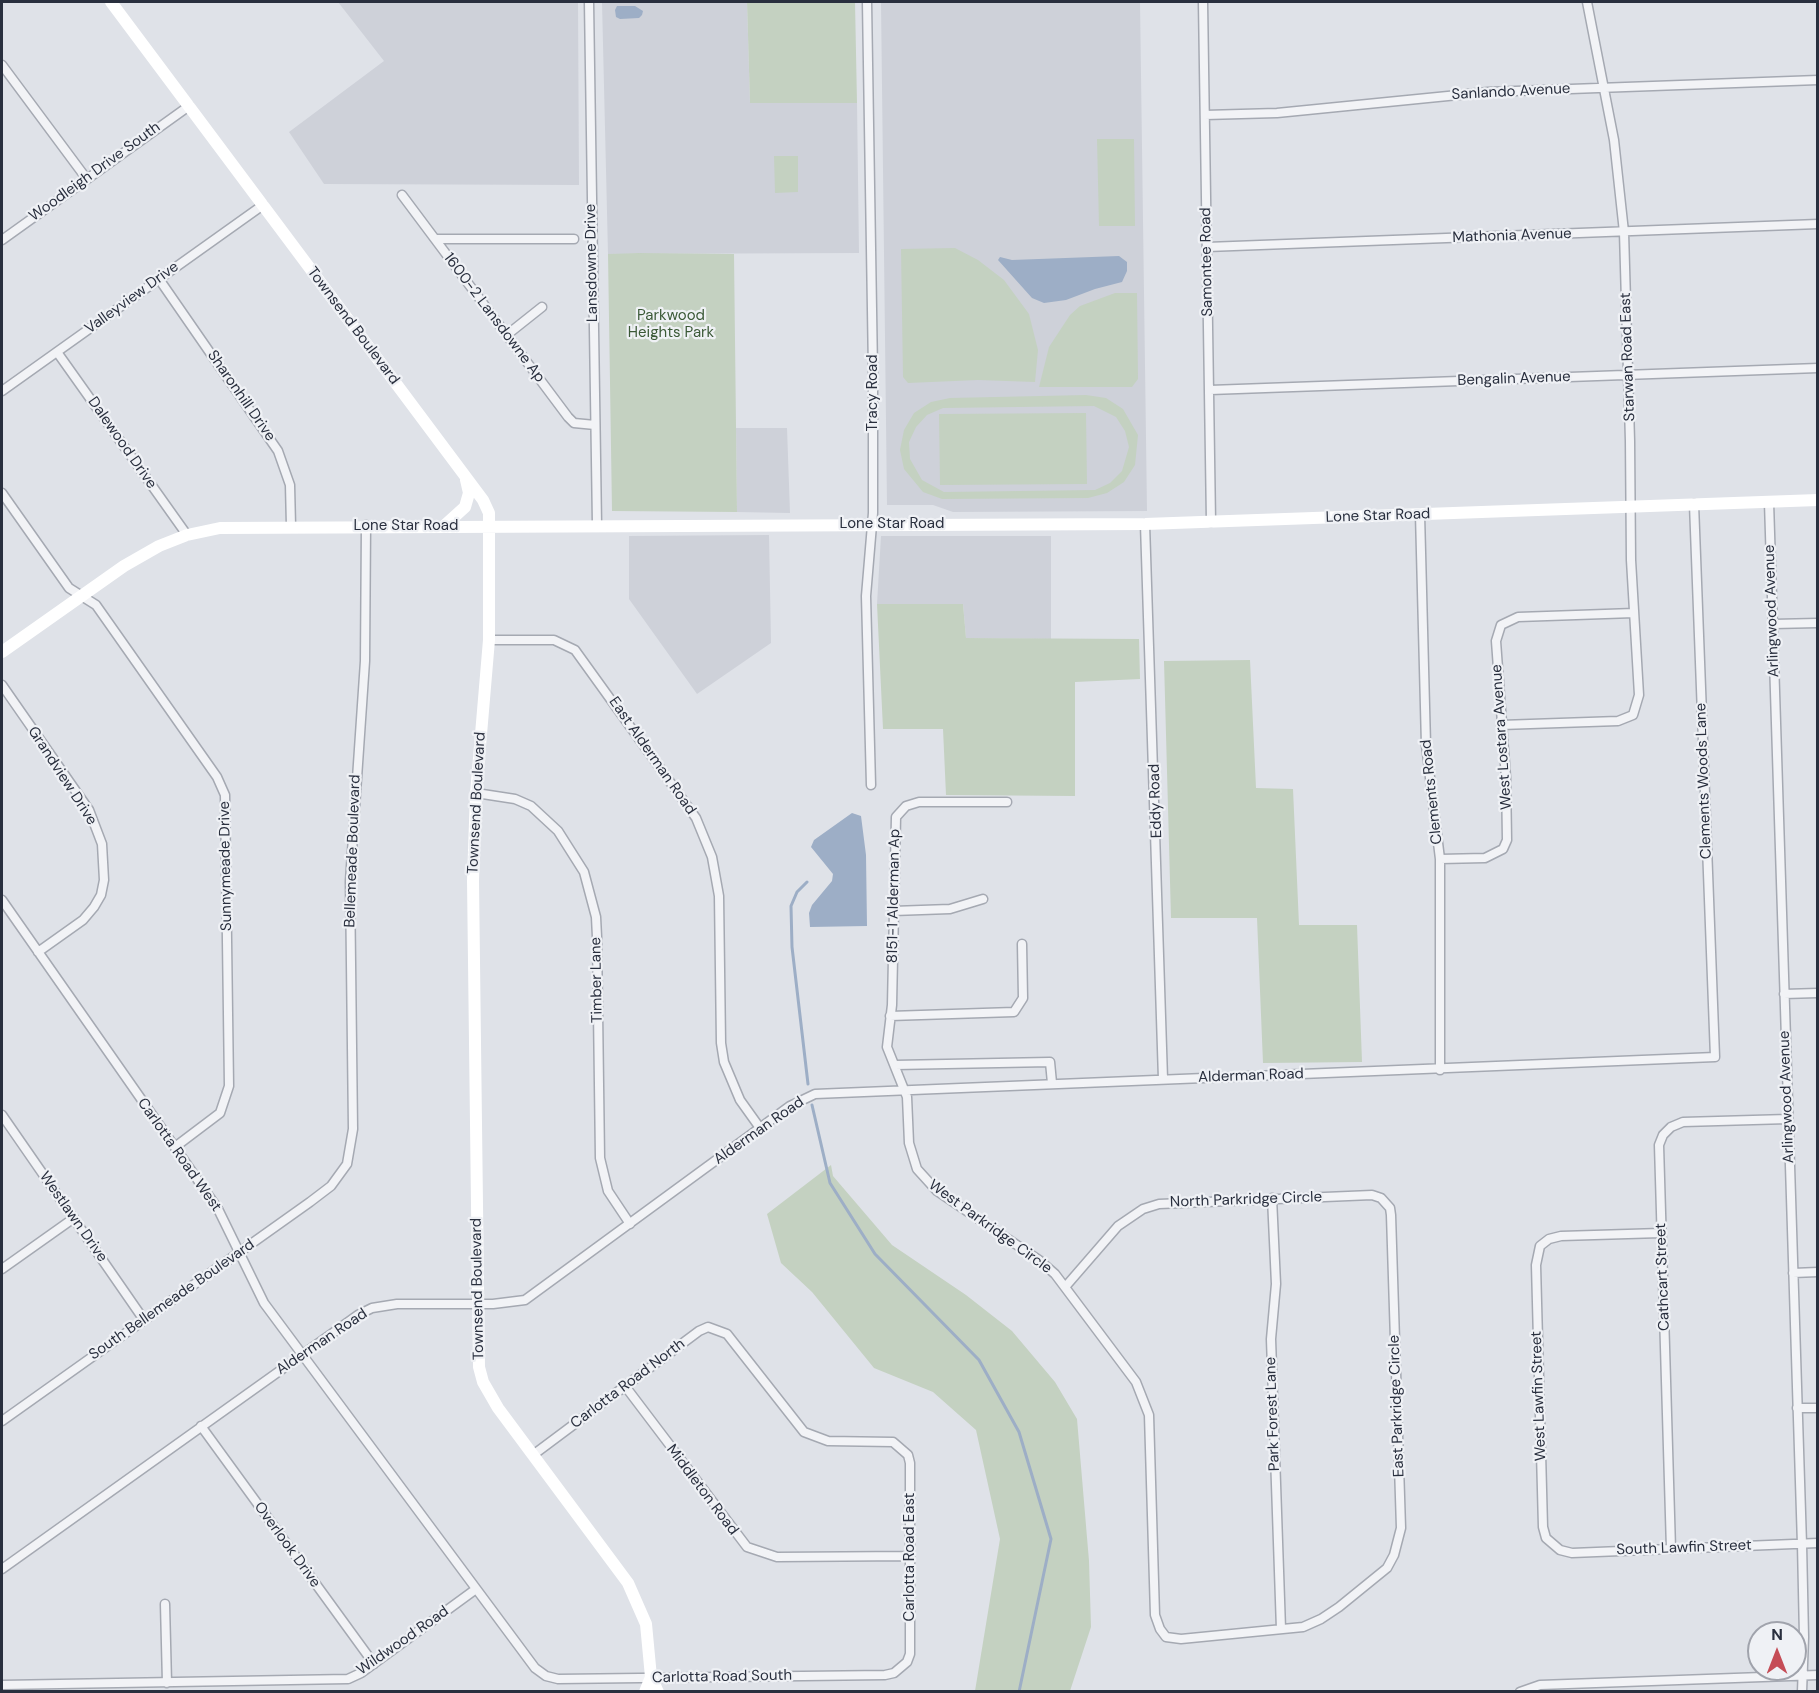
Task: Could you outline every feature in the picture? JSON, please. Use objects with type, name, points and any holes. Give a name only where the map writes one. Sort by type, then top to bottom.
[{"type":"street","name":"Townsend Boulevard","points":[[111,2],[483,500],[489,513],[489,640],[476,793],[473,880],[478,1352],[483,1382],[498,1408],[628,1583],[646,1624],[651,1677],[658,1692]]},
{"type":"street","name":"Lansdowne Drive","points":[[590,2],[597,525]]},
{"type":"street","name":"Tracy Road","points":[[867,2],[873,371],[872,524],[867,596],[871,785]]},
{"type":"street","name":"Samontee Road","points":[[1203,2],[1211,522]]},
{"type":"street","name":"Starwan Road East","points":[[1501,725],[1618,721],[1633,715],[1639,695],[1629,506],[1624,232],[1614,140],[1587,2]]},
{"type":"street","points":[[2,65],[86,178]]},
{"type":"street","name":"Sanlando Avenue","points":[[1205,115],[1277,113],[1432,97],[1818,80]]},
{"type":"street","name":"Woodleigh Drive South","points":[[2,240],[189,106]]},
{"type":"street","name":"1600-2 Lansdowne Ap","points":[[402,195],[568,417],[574,423],[595,425]]},
{"type":"street","name":"Valleyview Drive","points":[[2,391],[263,206]]},
{"type":"street","name":"Mathonia Avenue","points":[[1207,247],[1818,224]]},
{"type":"street","points":[[435,239],[574,239]]},
{"type":"street","name":"Sharonhill Drive","points":[[159,279],[278,451],[290,485],[291,526]]},
{"type":"street","points":[[508,334],[542,307]]},
{"type":"street","name":"Dalewood Drive","points":[[57,352],[187,535]]},
{"type":"street","name":"Bengalin Avenue","points":[[1210,390],[1818,368]]},
{"type":"street","points":[[444,526],[465,507],[469,493],[465,476]]},
{"type":"street","name":"Sunnymeade Drive","points":[[2,493],[69,588],[96,605],[218,777],[225,795],[229,1086],[220,1113],[175,1147]]},
{"type":"street","name":"Lone Star Road","points":[[2,652],[124,566],[159,546],[187,535],[220,528],[366,525],[1145,524],[1818,500]]},
{"type":"street","name":"Arlingwood Avenue","points":[[1769,502],[1803,1621]]},
{"type":"street","name":"Clements Woods Lane","points":[[1694,504],[1715,1058]]},
{"type":"street","name":"Clements Road","points":[[1420,514],[1426,745],[1440,859],[1440,1070]]},
{"type":"street","name":"Eddy Road","points":[[1145,524],[1163,1079]]},
{"type":"street","name":"Bellemeade Boulevard","points":[[341,1175],[351,1149],[353,1128],[350,881],[365,661],[366,525]]},
{"type":"street","name":"West Lostara Avenue","points":[[1440,859],[1485,858],[1503,849],[1508,830],[1496,641],[1501,625],[1518,617],[1634,614]]},
{"type":"street","points":[[1773,624],[1818,623]]},
{"type":"street","name":"East Alderman Road","points":[[489,640],[554,640],[575,650],[696,818],[712,857],[718,886],[721,1043],[724,1062],[740,1100],[760,1128]]},
{"type":"street","name":"Grandview Drive","points":[[2,685],[88,810],[102,844],[104,880],[101,895],[94,907],[83,920],[38,952]]},
{"type":"street","name":"Timber Lane","points":[[476,793],[515,799],[531,806],[558,831],[584,872],[596,917],[600,1158],[608,1191],[630,1224]]},
{"type":"street","name":"8151-1 Alderman Ap","points":[[903,1088],[887,1047],[891,1016],[896,817],[901,809],[919,802],[1007,802]]},
{"type":"street","points":[[893,911],[950,909],[983,899]]},
{"type":"street","name":"Carlotta Road West","points":[[2,900],[218,1209],[256,1290],[476,1589]]},
{"type":"street","points":[[891,1016],[1014,1012],[1023,998],[1022,944]]},
{"type":"street","points":[[1784,994],[1818,993]]},
{"type":"street","name":"Alderman Road","points":[[2,1569],[350,1320],[372,1308],[397,1304],[525,1300],[796,1102],[815,1094],[903,1088],[1440,1070],[1715,1058]]},
{"type":"street","points":[[896,1069],[1050,1062],[1052,1083]]},
{"type":"street","name":"West Parkridge Circle","points":[[903,1088],[908,1097],[912,1157],[925,1180],[937,1191],[1039,1260],[1066,1286],[1136,1382],[1149,1415],[1154,1605],[1160,1629]]},
{"type":"street","name":"Westlawn Drive","points":[[2,1115],[144,1320]]},
{"type":"street","name":"Cathcart Street","points":[[1671,1549],[1659,1145],[1663,1135],[1671,1127],[1683,1122],[1788,1119]]},
{"type":"street","name":"South Bellemeade Boulevard","points":[[2,1421],[310,1202],[341,1175]]},
{"type":"street","name":"North Parkridge Circle","points":[[1066,1286],[1118,1226],[1143,1209],[1173,1202],[1372,1195],[1385,1203]]},
{"type":"street","name":"Park Forest Lane","points":[[1272,1198],[1276,1284],[1271,1339],[1281,1629]]},
{"type":"street","name":"East Parkridge Circle","points":[[1160,1629],[1166,1637],[1181,1639],[1303,1627],[1321,1619],[1357,1595],[1387,1568],[1394,1556],[1401,1528],[1391,1215],[1385,1203]]},
{"type":"street","points":[[2,1269],[74,1218]]},
{"type":"street","name":"West Lawfin Street","points":[[1551,1545],[1543,1527],[1536,1265],[1540,1246],[1549,1239],[1561,1236],[1661,1233]]},
{"type":"street","points":[[1793,1273],[1818,1272]]},
{"type":"street","name":"Carlotta Road North","points":[[533,1455],[699,1331],[708,1328],[728,1334],[804,1432],[828,1441],[893,1442],[902,1447]]},
{"type":"street","name":"Middleton Road","points":[[625,1386],[747,1547],[777,1557],[909,1556]]},
{"type":"street","points":[[1797,1408],[1818,1408]]},
{"type":"street","name":"Overlook Drive","points":[[201,1426],[374,1664]]},
{"type":"street","name":"Carlotta Road East","points":[[902,1447],[910,1463],[910,1654],[902,1668]]},
{"type":"street","name":"South Lawfin Street","points":[[1551,1545],[1572,1553],[1818,1543]]},
{"type":"street","name":"Wildwood Road","points":[[2,1685],[334,1681],[361,1673],[476,1589]]},
{"type":"street","name":"Carlotta Road South","points":[[476,1589],[535,1668],[546,1676],[558,1679],[885,1675],[902,1668]]},
{"type":"street","points":[[165,1604],[167,1683]]},
{"type":"street","name":"Townsend Boulevard","points":[[645,1692],[651,1677]]},
{"type":"street","points":[[1520,1692],[1540,1685],[1747,1678]]},
{"type":"shaded area","points":[[338,2],[578,2],[579,185],[324,184],[289,132],[384,61]]},
{"type":"shaded area","points":[[602,2],[747,2],[750,103],[857,103],[859,253],[608,254]]},
{"type":"shaded area","points":[[881,2],[1140,2],[1147,511],[953,512],[933,505],[887,505]]},
{"type":"shaded area","points":[[736,428],[787,428],[790,513],[737,512]]},
{"type":"shaded area","points":[[769,535],[771,643],[697,694],[629,599],[629,536]]},
{"type":"shaded area","points":[[881,536],[1051,536],[1051,639],[966,638],[963,604],[877,604]]},
{"type":"green space","points":[[747,2],[855,2],[857,103],[750,103]]},
{"type":"green space","points":[[1097,139],[1134,139],[1135,226],[1099,226]]},
{"type":"green space","points":[[774,156],[798,156],[798,192],[775,193]]},
{"type":"green space","points":[[955,248],[978,260],[1004,280],[1029,314],[1038,350],[1035,382],[978,380],[908,383],[903,377],[901,249]]},
{"type":"green space","name":"Parkwood Heights Park","points":[[608,254],[734,254],[737,512],[612,511]]},
{"type":"green space","points":[[1115,293],[1137,293],[1138,379],[1132,387],[1039,387],[1049,347],[1070,315],[1080,306]]},
{"type":"green space","points":[[1086,395],[1106,398],[1123,409],[1138,435],[1135,465],[1124,482],[1107,493],[1088,498],[942,499],[923,492],[904,469],[900,450],[904,430],[914,413],[931,402],[950,398]],"holes":[[[1094,406],[1116,417],[1125,431],[1129,447],[1122,471],[1110,483],[1095,490],[944,492],[922,480],[910,459],[909,442],[916,427],[927,415],[943,408]]]},
{"type":"green space","points":[[1086,413],[1087,484],[940,485],[939,414]]},
{"type":"green space","points":[[877,604],[963,604],[966,638],[1139,639],[1140,679],[1075,682],[1075,796],[946,795],[943,729],[883,729]]},
{"type":"green space","points":[[1250,660],[1256,788],[1293,789],[1299,925],[1357,925],[1362,1062],[1263,1063],[1257,918],[1171,918],[1164,661]]},
{"type":"green space","points":[[831,1165],[833,1176],[892,1245],[966,1295],[1012,1331],[1055,1382],[1077,1419],[1089,1561],[1091,1627],[1070,1691],[975,1691],[1000,1539],[976,1430],[933,1392],[874,1368],[812,1292],[781,1263],[767,1214]]},
{"type":"water","points":[[617,6],[635,6],[643,11],[642,15],[639,18],[620,19],[616,17]]},
{"type":"water","points":[[1119,256],[1127,262],[1127,271],[1122,282],[1066,300],[1044,303],[1032,298],[998,260],[1000,257],[1012,260]]},
{"type":"water","points":[[852,813],[861,816],[866,855],[867,926],[810,927],[809,913],[812,905],[832,881],[833,874],[811,847],[814,840]]},
{"type":"waterway","points":[[807,882],[797,892],[791,906],[792,947],[808,1084]]},
{"type":"waterway","points":[[812,1105],[830,1183],[875,1254],[979,1360],[1019,1432],[1051,1539],[1019,1692]]}]
